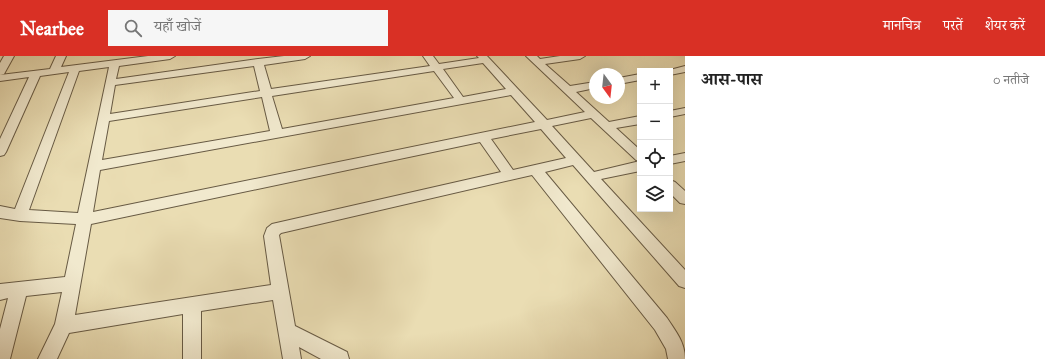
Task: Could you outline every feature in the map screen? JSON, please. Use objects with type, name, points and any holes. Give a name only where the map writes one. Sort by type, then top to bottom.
[{"type":"street","points":[[0,72],[9,56]]},
{"type":"street","points":[[54,71],[61,56]]},
{"type":"street","points":[[0,78],[75,69],[109,62],[170,56]]},
{"type":"street","points":[[110,83],[300,56]]},
{"type":"street","points":[[428,56],[461,101]]},
{"type":"street","points":[[535,59],[576,56]]},
{"type":"street","points":[[104,118],[436,68],[484,58],[685,281]]},
{"type":"street","points":[[535,59],[637,154]]},
{"type":"street","points":[[47,359],[64,325],[110,83],[109,62]]},
{"type":"street","points":[[258,62],[277,133]]},
{"type":"street","points":[[20,215],[75,69]]},
{"type":"street","points":[[673,72],[685,70]]},
{"type":"street","points":[[0,152],[36,74]]},
{"type":"street","points":[[625,80],[637,78]]},
{"type":"street","points":[[568,90],[589,86]]},
{"type":"street","points":[[95,166],[513,91]]},
{"type":"street","points":[[673,113],[685,111]]},
{"type":"street","points":[[0,212],[20,215],[85,219],[594,114]]},
{"type":"street","points":[[607,126],[637,121]]},
{"type":"street","points":[[483,137],[510,175]]},
{"type":"street","points":[[673,159],[685,157]]},
{"type":"street","points":[[292,359],[271,236],[272,232],[277,228],[576,160]]},
{"type":"street","points":[[591,177],[637,167]]},
{"type":"street","points":[[535,169],[661,324],[675,346],[677,359]]},
{"type":"street","points":[[673,188],[685,199]]},
{"type":"street","points":[[0,292],[72,283]]},
{"type":"street","points":[[1,359],[19,290]]},
{"type":"street","points":[[64,325],[280,291]]},
{"type":"street","points":[[192,304],[192,359]]},
{"type":"street","points":[[287,331],[340,359]]}]
